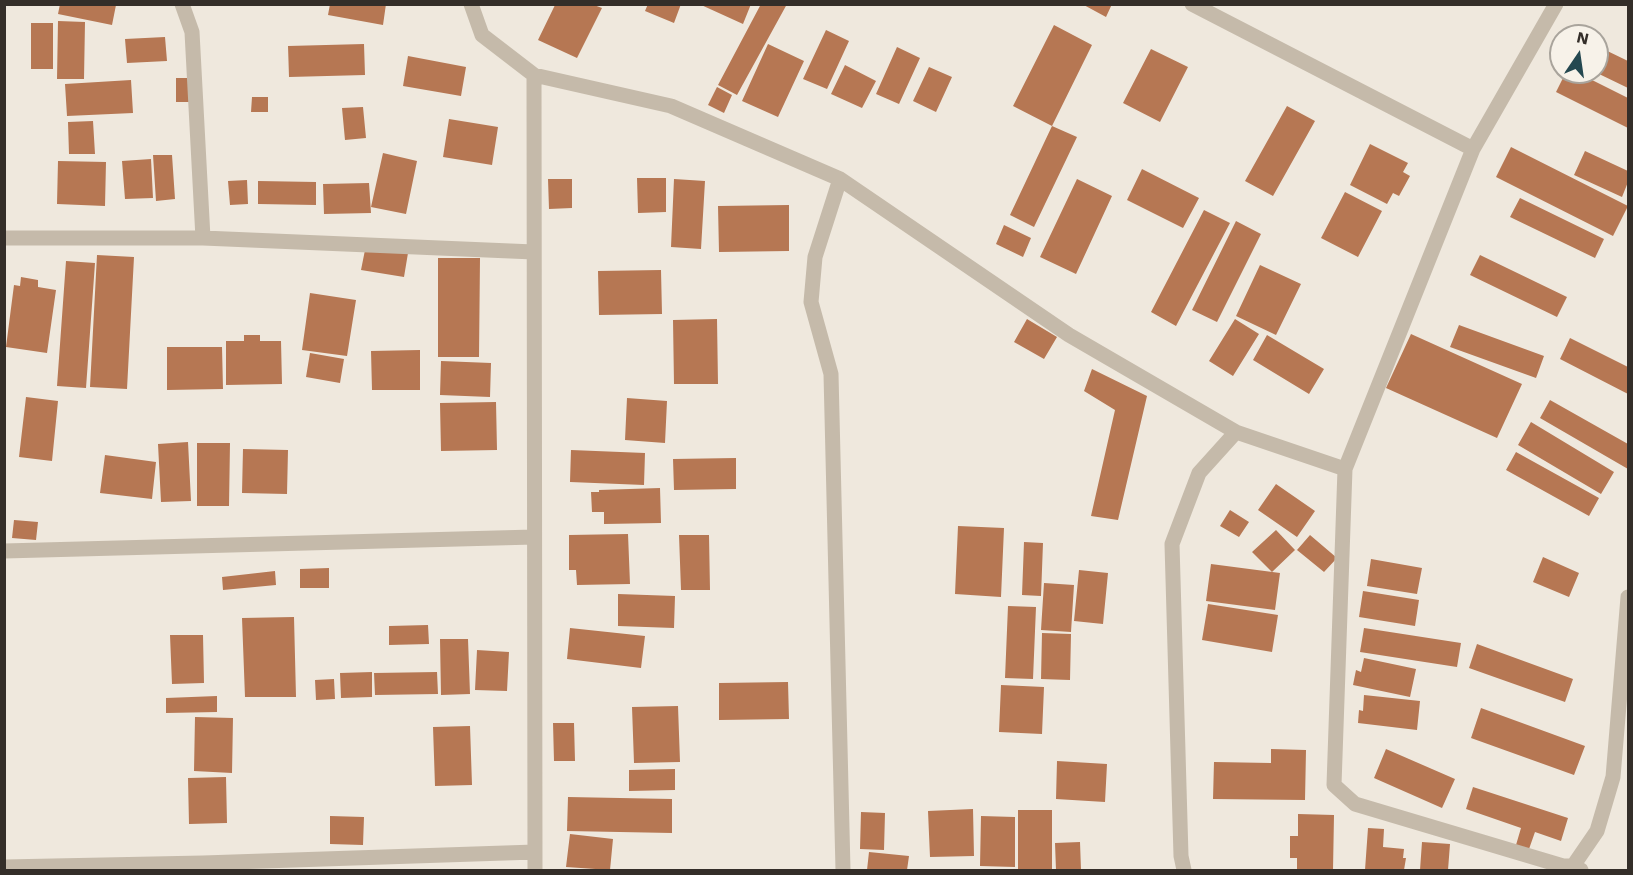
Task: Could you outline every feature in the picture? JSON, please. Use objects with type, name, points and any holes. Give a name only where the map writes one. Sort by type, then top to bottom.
[{"type":"street","points":[[182,4],[192,32],[203,238]]},
{"type":"street","points":[[471,4],[482,35],[534,75],[671,106],[840,179],[1069,335],[1236,432],[1345,469]]},
{"type":"street","points":[[1192,4],[1473,149]]},
{"type":"street","points":[[1556,4],[1473,149],[1345,469],[1334,785],[1355,804],[1569,868],[1597,831],[1613,777],[1629,597]]},
{"type":"street","points":[[534,75],[535,870]]},
{"type":"street","points":[[840,179],[815,257],[811,302],[831,374],[843,870]]},
{"type":"street","points":[[4,238],[203,238],[534,252]]},
{"type":"street","points":[[1184,870],[1181,856],[1172,544],[1199,473],[1236,432]]},
{"type":"street","points":[[4,551],[534,537]]},
{"type":"street","points":[[4,867],[204,867],[535,852]]},
{"type":"building","points":[[60,4],[115,4],[112,25],[58,14]]},
{"type":"building","points":[[330,4],[386,4],[383,25],[328,15]]},
{"type":"building","points":[[648,4],[681,4],[674,23],[645,11]]},
{"type":"building","points":[[699,4],[751,4],[743,24]]},
{"type":"building","points":[[761,4],[787,4],[737,95],[718,85]]},
{"type":"building","points":[[1082,4],[1112,4],[1106,17]]},
{"type":"building","points":[[555,5],[594,5],[602,8],[577,58],[538,40]]},
{"type":"building","points":[[58,21],[85,22],[84,79],[57,79]]},
{"type":"building","points":[[31,23],[53,23],[53,69],[31,69]]},
{"type":"building","points":[[1054,25],[1092,45],[1052,126],[1013,106]]},
{"type":"building","points":[[826,30],[849,41],[827,89],[803,79]]},
{"type":"building","points":[[165,37],[167,61],[127,63],[125,39]]},
{"type":"building","points":[[364,44],[365,75],[289,77],[288,46]]},
{"type":"building","points":[[768,44],[804,61],[778,117],[742,101]]},
{"type":"building","points":[[897,47],[920,58],[899,104],[876,94]]},
{"type":"building","points":[[1151,49],[1188,67],[1160,122],[1123,103]]},
{"type":"building","points":[[1609,52],[1628,61],[1628,88],[1609,79]]},
{"type":"building","points":[[408,56],[466,67],[461,96],[403,86]]},
{"type":"building","points":[[845,65],[876,81],[862,108],[831,94]]},
{"type":"building","points":[[929,67],[952,77],[936,112],[913,101]]},
{"type":"building","points":[[176,78],[193,78],[193,102],[176,102]]},
{"type":"building","points":[[131,80],[133,113],[67,116],[65,84]]},
{"type":"building","points":[[1560,84],[1600,84],[1628,98],[1628,128],[1556,92]]},
{"type":"building","points":[[717,87],[732,95],[724,113],[708,105]]},
{"type":"building","points":[[252,97],[268,97],[268,112],[251,112]]},
{"type":"building","points":[[1287,106],[1315,121],[1273,196],[1245,181]]},
{"type":"building","points":[[363,107],[366,138],[345,140],[342,108]]},
{"type":"building","points":[[449,119],[498,127],[492,165],[443,157]]},
{"type":"building","points":[[93,121],[95,154],[69,154],[68,122]]},
{"type":"building","points":[[1052,126],[1077,137],[1034,227],[1010,215]]},
{"type":"building","points":[[1370,144],[1408,163],[1403,172],[1410,176],[1399,196],[1393,193],[1387,204],[1350,185]]},
{"type":"building","points":[[1511,147],[1628,206],[1613,236],[1496,177]]},
{"type":"building","points":[[1585,151],[1628,171],[1628,182],[1622,197],[1574,175]]},
{"type":"building","points":[[383,153],[417,161],[406,214],[371,207]]},
{"type":"building","points":[[153,155],[172,155],[175,199],[156,201]]},
{"type":"building","points":[[151,159],[153,198],[125,199],[122,161]]},
{"type":"building","points":[[58,161],[106,162],[105,206],[57,204]]},
{"type":"building","points":[[1142,169],[1199,198],[1183,228],[1127,200]]},
{"type":"building","points":[[637,178],[666,178],[666,212],[638,213]]},
{"type":"building","points":[[548,179],[572,179],[572,208],[549,209]]},
{"type":"building","points":[[674,179],[705,181],[701,249],[671,247]]},
{"type":"building","points":[[1077,179],[1112,196],[1076,274],[1040,257]]},
{"type":"building","points":[[247,180],[248,204],[230,205],[228,181]]},
{"type":"building","points":[[258,181],[316,182],[316,205],[258,204]]},
{"type":"building","points":[[369,183],[371,213],[324,214],[323,184]]},
{"type":"building","points":[[1345,192],[1382,211],[1358,257],[1321,238]]},
{"type":"building","points":[[1520,198],[1604,239],[1595,258],[1510,217]]},
{"type":"building","points":[[789,205],[789,251],[719,252],[718,206]]},
{"type":"building","points":[[1204,210],[1230,223],[1176,326],[1151,312]]},
{"type":"building","points":[[1236,221],[1261,234],[1217,322],[1192,310]]},
{"type":"building","points":[[1004,225],[1031,238],[1023,257],[996,244]]},
{"type":"building","points":[[366,245],[408,253],[404,277],[361,270]]},
{"type":"building","points":[[97,255],[134,257],[127,389],[90,387]]},
{"type":"building","points":[[1480,255],[1567,297],[1557,317],[1470,275]]},
{"type":"building","points":[[438,258],[480,258],[479,357],[438,357]]},
{"type":"building","points":[[66,261],[95,263],[86,388],[57,386]]},
{"type":"building","points":[[1260,265],[1301,284],[1276,335],[1236,316]]},
{"type":"building","points":[[661,270],[662,314],[599,315],[598,271]]},
{"type":"building","points":[[21,277],[38,280],[38,287],[56,290],[47,353],[6,347],[14,285],[20,286]]},
{"type":"building","points":[[310,293],[356,300],[347,356],[302,350]]},
{"type":"building","points":[[717,319],[718,384],[674,384],[673,320]]},
{"type":"building","points":[[1027,319],[1057,337],[1044,359],[1014,342]]},
{"type":"building","points":[[1235,319],[1259,334],[1233,376],[1209,361]]},
{"type":"building","points":[[1459,325],[1544,356],[1536,378],[1450,347]]},
{"type":"building","points":[[1411,334],[1522,384],[1497,438],[1386,388]]},
{"type":"building","points":[[244,335],[260,335],[260,341],[281,341],[282,384],[226,385],[226,341],[244,341]]},
{"type":"building","points":[[1267,335],[1324,369],[1309,394],[1253,360]]},
{"type":"building","points":[[1570,338],[1628,367],[1628,394],[1560,359]]},
{"type":"building","points":[[167,347],[222,347],[223,389],[167,390]]},
{"type":"building","points":[[420,350],[420,390],[372,390],[371,351]]},
{"type":"building","points":[[310,353],[344,359],[340,383],[306,377]]},
{"type":"building","points":[[441,361],[491,363],[490,397],[440,395]]},
{"type":"building","points":[[1092,369],[1147,396],[1118,520],[1091,516],[1115,410],[1084,391]]},
{"type":"building","points":[[26,397],[58,401],[52,461],[19,457]]},
{"type":"building","points":[[627,398],[667,401],[665,443],[625,440]]},
{"type":"building","points":[[1550,400],[1628,444],[1628,469],[1540,418]]},
{"type":"building","points":[[496,402],[497,450],[441,451],[440,403]]},
{"type":"building","points":[[1531,422],[1614,472],[1601,494],[1518,445]]},
{"type":"building","points":[[188,442],[191,501],[161,502],[158,444]]},
{"type":"building","points":[[197,443],[230,443],[229,506],[197,506]]},
{"type":"building","points":[[243,449],[288,450],[287,494],[242,493]]},
{"type":"building","points":[[571,450],[645,453],[644,485],[570,482]]},
{"type":"building","points":[[1516,452],[1599,498],[1589,516],[1506,470]]},
{"type":"building","points":[[105,455],[156,462],[152,499],[100,493]]},
{"type":"building","points":[[736,458],[736,489],[674,490],[673,459]]},
{"type":"building","points":[[1276,484],[1315,511],[1297,537],[1258,510]]},
{"type":"building","points":[[660,488],[661,523],[604,524],[604,512],[592,512],[591,492]]},
{"type":"building","points":[[1230,510],[1249,522],[1239,537],[1220,526]]},
{"type":"building","points":[[14,520],[38,522],[36,540],[12,538]]},
{"type":"building","points":[[958,526],[1004,528],[1001,597],[955,594]]},
{"type":"building","points":[[1276,530],[1295,550],[1272,572],[1252,552]]},
{"type":"building","points":[[628,534],[630,584],[577,585],[576,570],[569,570],[569,535]]},
{"type":"building","points":[[679,535],[709,535],[710,590],[681,590]]},
{"type":"building","points":[[1310,535],[1337,558],[1324,572],[1297,550]]},
{"type":"building","points":[[1024,542],[1043,543],[1041,596],[1022,595]]},
{"type":"building","points":[[1543,557],[1579,573],[1569,597],[1533,582]]},
{"type":"building","points":[[1371,559],[1422,568],[1417,594],[1367,586]]},
{"type":"building","points":[[1211,564],[1280,573],[1275,610],[1206,601]]},
{"type":"building","points":[[329,568],[329,588],[300,588],[300,569]]},
{"type":"building","points":[[1079,570],[1108,573],[1103,624],[1074,621]]},
{"type":"building","points":[[275,571],[276,585],[223,590],[222,577]]},
{"type":"building","points":[[1044,583],[1074,585],[1071,632],[1041,630]]},
{"type":"building","points":[[1363,591],[1419,600],[1415,626],[1359,617]]},
{"type":"building","points":[[618,594],[675,596],[674,628],[618,626]]},
{"type":"building","points":[[1208,604],[1278,615],[1272,652],[1202,640]]},
{"type":"building","points":[[1008,606],[1036,607],[1033,679],[1005,678]]},
{"type":"building","points":[[294,617],[296,697],[245,697],[242,618]]},
{"type":"building","points":[[428,625],[429,644],[389,645],[389,626]]},
{"type":"building","points":[[570,628],[645,636],[641,668],[567,659]]},
{"type":"building","points":[[1364,628],[1461,643],[1457,667],[1360,652]]},
{"type":"building","points":[[1042,633],[1071,634],[1070,680],[1041,679]]},
{"type":"building","points":[[170,635],[203,635],[204,683],[172,684]]},
{"type":"building","points":[[440,639],[468,639],[470,694],[441,695]]},
{"type":"building","points":[[1477,644],[1573,679],[1565,702],[1469,668]]},
{"type":"building","points":[[477,650],[509,652],[507,691],[475,690]]},
{"type":"building","points":[[1364,658],[1416,669],[1410,697],[1353,685],[1356,670],[1361,672]]},
{"type":"building","points":[[372,672],[372,697],[341,698],[340,673]]},
{"type":"building","points":[[437,672],[438,694],[375,695],[374,673]]},
{"type":"building","points":[[334,679],[335,699],[316,700],[315,680]]},
{"type":"building","points":[[788,682],[789,719],[719,720],[719,683]]},
{"type":"building","points":[[1001,685],[1044,687],[1042,734],[999,732]]},
{"type":"building","points":[[1364,695],[1420,701],[1417,730],[1358,723],[1359,710],[1363,711]]},
{"type":"building","points":[[217,696],[217,712],[166,713],[166,698]]},
{"type":"building","points":[[678,706],[680,762],[634,763],[632,707]]},
{"type":"building","points":[[1481,708],[1585,746],[1574,775],[1471,738]]},
{"type":"building","points":[[195,717],[233,718],[232,773],[194,771]]},
{"type":"building","points":[[553,723],[574,723],[575,761],[554,761]]},
{"type":"building","points":[[470,726],[472,785],[435,786],[433,727]]},
{"type":"building","points":[[1271,749],[1306,750],[1305,800],[1213,799],[1214,762],[1271,763]]},
{"type":"building","points":[[1386,749],[1455,779],[1442,808],[1374,778]]},
{"type":"building","points":[[1057,761],[1107,764],[1105,802],[1056,799]]},
{"type":"building","points":[[675,769],[675,790],[629,791],[629,770]]},
{"type":"building","points":[[226,777],[227,823],[189,824],[188,778]]},
{"type":"building","points":[[1473,787],[1568,818],[1561,841],[1535,832],[1529,849],[1516,845],[1521,828],[1466,809]]},
{"type":"building","points":[[568,797],[672,799],[672,833],[567,831]]},
{"type":"building","points":[[973,809],[974,856],[930,857],[928,811]]},
{"type":"building","points":[[1018,810],[1052,810],[1052,869],[1018,869]]},
{"type":"building","points":[[861,812],[885,813],[884,850],[860,849]]},
{"type":"building","points":[[1298,814],[1334,815],[1333,870],[1297,870],[1297,858],[1290,858],[1290,836],[1298,836]]},
{"type":"building","points":[[330,816],[364,817],[363,845],[330,844]]},
{"type":"building","points":[[981,816],[1015,817],[1015,867],[980,866]]},
{"type":"building","points":[[1368,828],[1384,829],[1383,847],[1404,849],[1403,858],[1406,858],[1404,870],[1365,870]]},
{"type":"building","points":[[570,834],[613,839],[610,870],[566,867]]},
{"type":"building","points":[[1080,842],[1081,870],[1056,870],[1055,843]]},
{"type":"building","points":[[1422,842],[1450,844],[1448,870],[1420,870]]},
{"type":"building","points":[[869,852],[909,856],[907,870],[867,870]]}]
